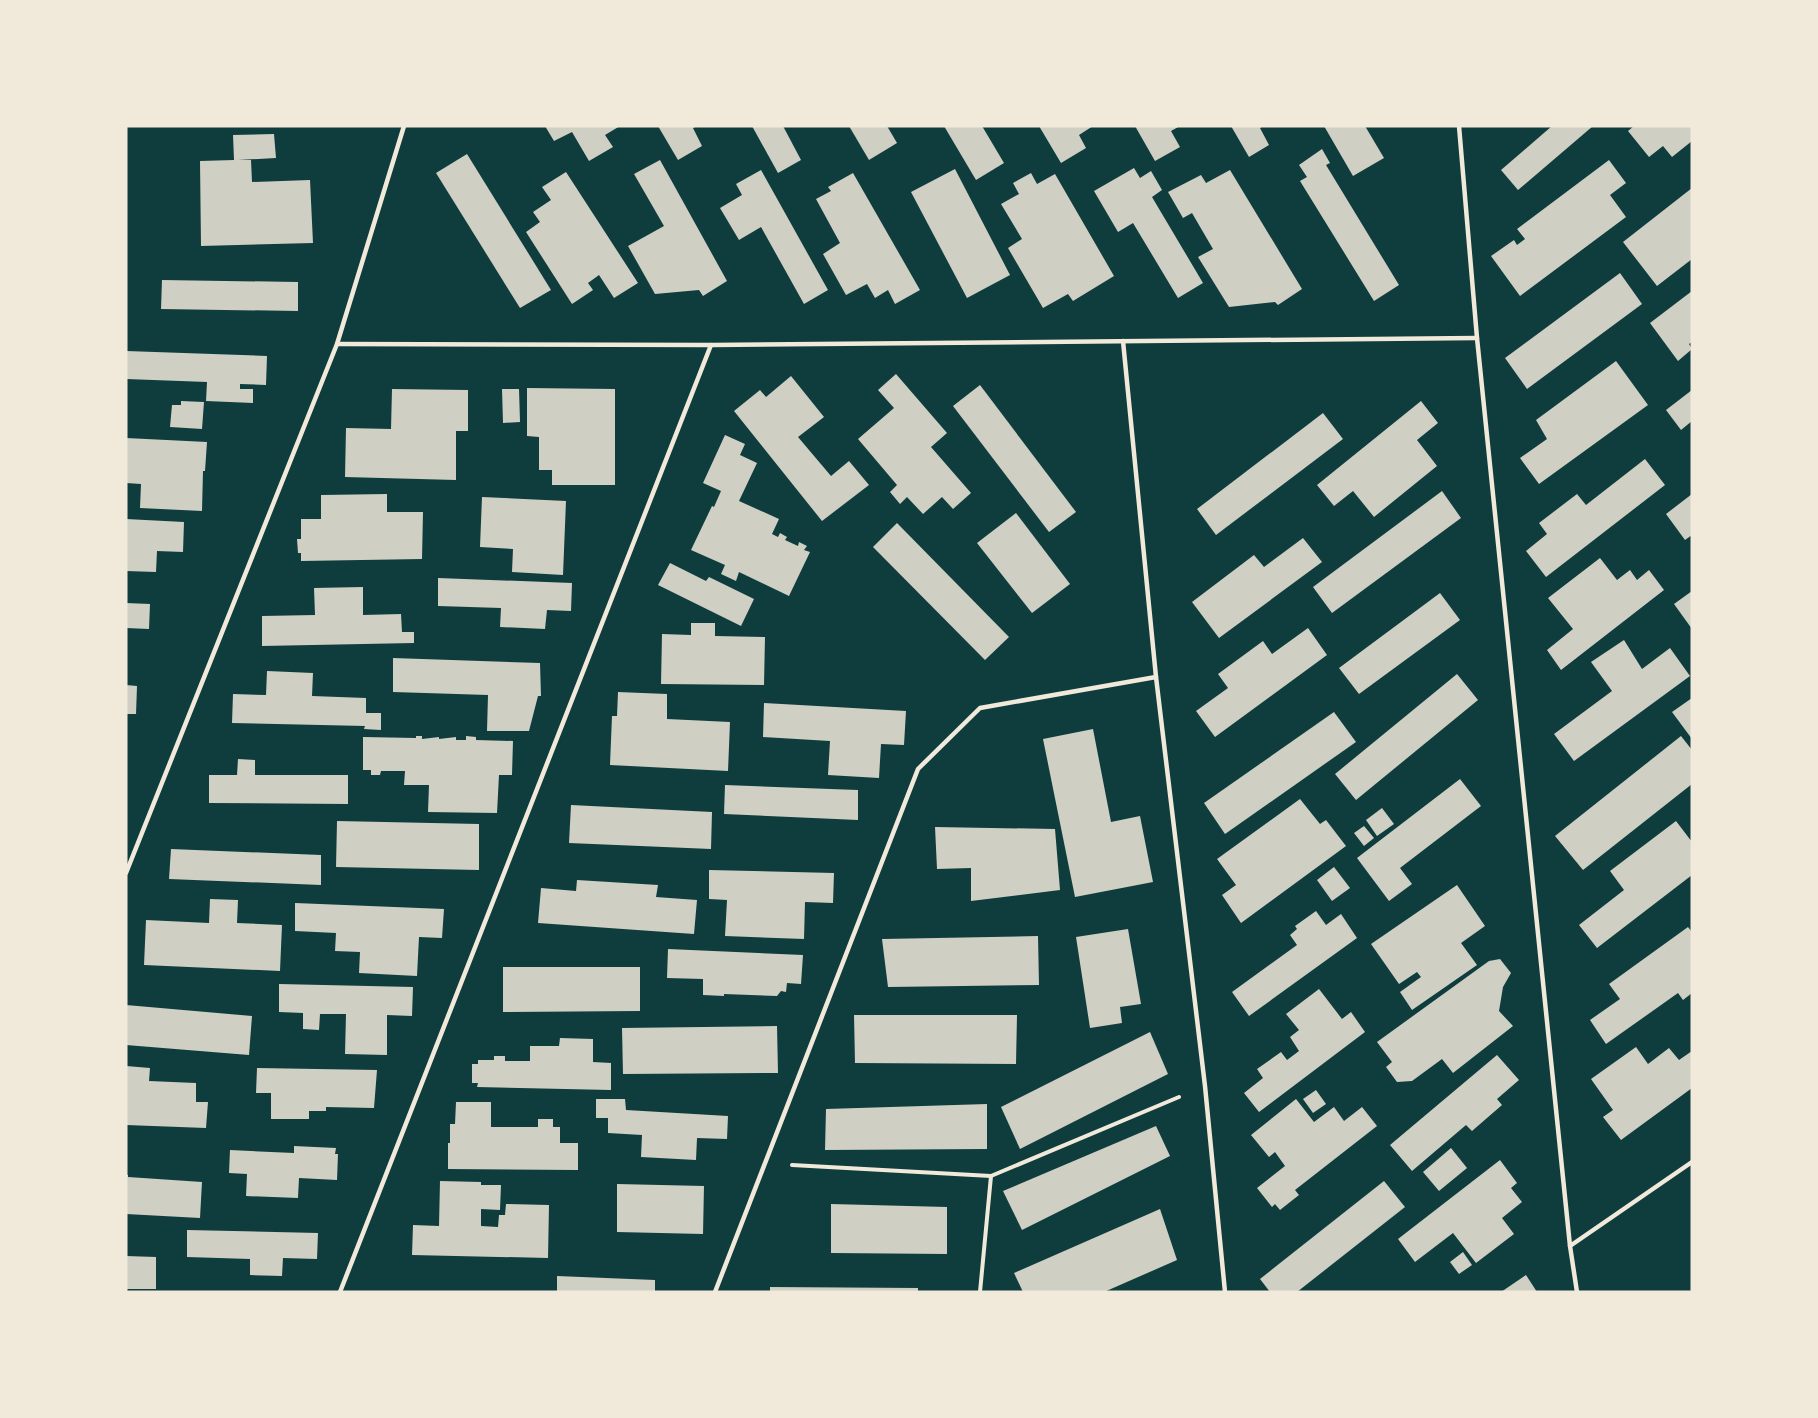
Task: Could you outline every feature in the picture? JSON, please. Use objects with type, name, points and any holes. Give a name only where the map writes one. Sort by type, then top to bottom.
[{"type":"lane","points":[[126,873],[337,344],[404,126]]},
{"type":"lane","points":[[1459,126],[1477,338],[1576,1292]]},
{"type":"lane","points":[[337,344],[711,345],[1477,338]]},
{"type":"lane","points":[[1123,341],[1156,677],[1205,1086],[1225,1292]]},
{"type":"lane","points":[[340,1292],[711,345]]},
{"type":"lane","points":[[715,1292],[918,769],[980,708],[1156,677]]},
{"type":"lane","points":[[1570,1246],[1692,1162]]},
{"type":"path","points":[[765,1164],[991,1176],[1205,1086]]},
{"type":"path","points":[[980,1292],[991,1176]]},
{"type":"building","points":[[545,126],[620,126],[605,135],[613,147],[589,161],[572,132],[554,141]]},
{"type":"building","points":[[658,126],[697,126],[693,128],[702,146],[678,160]]},
{"type":"building","points":[[752,126],[783,126],[801,160],[778,173]]},
{"type":"building","points":[[849,126],[887,126],[897,143],[869,160]]},
{"type":"building","points":[[944,126],[982,126],[1004,163],[976,180]]},
{"type":"building","points":[[1039,126],[1093,126],[1079,135],[1086,148],[1061,163]]},
{"type":"building","points":[[1135,126],[1180,126],[1171,131],[1180,147],[1155,161]]},
{"type":"building","points":[[1231,126],[1263,126],[1260,128],[1269,145],[1249,157]]},
{"type":"building","points":[[1324,126],[1365,126],[1384,158],[1353,176]]},
{"type":"building","points":[[1552,126],[1593,126],[1518,190],[1501,170]]},
{"type":"building","points":[[1634,126],[1692,126],[1692,141],[1672,157],[1663,146],[1649,157],[1628,131]]},
{"type":"building","points":[[274,134],[276,158],[238,160],[251,160],[252,182],[310,180],[313,243],[201,246],[200,161],[234,160],[233,135]]},
{"type":"building","points":[[1322,149],[1330,163],[1326,165],[1399,285],[1374,301],[1300,181],[1307,177],[1299,165]]},
{"type":"building","points":[[467,154],[551,290],[520,308],[436,173]]},
{"type":"building","points":[[660,160],[727,281],[703,296],[699,290],[655,294],[628,246],[664,226],[634,174]]},
{"type":"building","points":[[1609,160],[1626,183],[1610,195],[1626,217],[1520,296],[1491,256],[1514,240],[1517,245],[1525,239],[1517,229]]},
{"type":"building","points":[[1134,168],[1140,178],[1151,171],[1162,190],[1152,197],[1203,283],[1178,298],[1133,223],[1118,232],[1094,191]]},
{"type":"building","points":[[955,169],[1010,275],[967,298],[911,192]]},
{"type":"building","points":[[761,170],[828,290],[804,304],[761,227],[739,240],[720,208],[742,195],[736,184]]},
{"type":"building","points":[[1230,170],[1302,289],[1278,305],[1275,302],[1229,307],[1198,257],[1213,249],[1192,213],[1183,218],[1168,192],[1201,175],[1206,183]]},
{"type":"building","points":[[566,172],[638,283],[614,298],[599,275],[588,283],[593,290],[572,304],[526,232],[540,222],[533,212],[551,200],[542,187]]},
{"type":"building","points":[[853,173],[920,290],[895,304],[888,290],[875,298],[867,284],[846,295],[823,254],[840,243],[816,199],[831,191],[828,187]]},
{"type":"building","points":[[1031,173],[1037,184],[1055,174],[1114,276],[1073,301],[1068,294],[1043,308],[1008,248],[1022,239],[1001,204],[1019,194],[1013,183]]},
{"type":"building","points":[[1692,188],[1692,259],[1657,286],[1623,242]]},
{"type":"building","points":[[1620,273],[1642,304],[1527,389],[1505,358]]},
{"type":"building","points":[[162,280],[298,282],[298,311],[161,309]]},
{"type":"building","points":[[1692,291],[1692,342],[1689,344],[1692,349],[1678,361],[1650,323]]},
{"type":"building","points":[[126,351],[267,356],[266,385],[240,384],[240,389],[253,389],[253,403],[206,401],[207,382],[126,379]]},
{"type":"building","points":[[1616,361],[1648,405],[1539,484],[1520,458],[1547,439],[1536,420]]},
{"type":"building","points":[[896,374],[947,433],[931,447],[971,493],[953,509],[942,497],[923,514],[907,497],[900,504],[890,492],[897,485],[858,439],[894,408],[878,390]]},
{"type":"building","points":[[791,376],[824,417],[798,437],[831,476],[849,461],[869,485],[822,521],[734,411],[760,390],[766,397]]},
{"type":"building","points":[[980,385],[1076,512],[1049,532],[953,406]]},
{"type":"building","points":[[527,388],[615,389],[615,485],[552,485],[552,470],[539,470],[539,437],[527,436]]},
{"type":"building","points":[[392,389],[468,390],[468,431],[456,431],[456,480],[345,477],[346,428],[391,429]]},
{"type":"building","points":[[502,389],[519,389],[520,422],[503,423]]},
{"type":"building","points":[[1692,390],[1692,421],[1681,430],[1666,410]]},
{"type":"building","points":[[181,401],[204,402],[202,429],[170,427],[172,405],[181,405]]},
{"type":"building","points":[[1421,401],[1438,423],[1417,440],[1437,466],[1374,517],[1353,491],[1334,506],[1317,485]]},
{"type":"building","points":[[1323,413],[1343,439],[1216,535],[1197,509]]},
{"type":"building","points":[[725,435],[745,444],[740,455],[757,463],[739,501],[779,519],[772,534],[778,537],[780,533],[787,537],[785,540],[798,546],[799,542],[807,546],[804,550],[810,552],[789,596],[739,572],[736,581],[721,574],[725,565],[691,550],[721,491],[703,483]]},
{"type":"building","points":[[126,438],[207,442],[205,471],[203,471],[202,511],[140,508],[141,484],[126,483]]},
{"type":"building","points":[[1645,459],[1665,485],[1546,577],[1526,551],[1547,534],[1539,523],[1577,494],[1586,505]]},
{"type":"building","points":[[1442,491],[1461,518],[1332,613],[1313,587]]},
{"type":"building","points":[[387,494],[387,512],[423,512],[422,559],[301,561],[297,539],[301,539],[301,519],[321,519],[321,495]]},
{"type":"building","points":[[1692,494],[1692,535],[1685,540],[1666,514]]},
{"type":"building","points":[[482,497],[566,501],[563,575],[512,572],[513,549],[480,547]]},
{"type":"building","points":[[1016,513],[1070,584],[1032,613],[977,543]]},
{"type":"building","points":[[126,519],[184,522],[183,552],[157,551],[156,572],[126,571]]},
{"type":"building","points":[[897,523],[1009,637],[985,660],[873,547]]},
{"type":"building","points":[[1303,538],[1322,562],[1219,638],[1192,602],[1254,555],[1264,567]]},
{"type":"building","points":[[1600,558],[1617,580],[1630,570],[1637,580],[1649,570],[1664,590],[1561,670],[1547,650],[1573,629],[1548,598]]},
{"type":"building","points":[[670,563],[706,581],[709,577],[754,599],[741,626],[658,585]]},
{"type":"building","points":[[438,578],[572,583],[571,611],[547,610],[545,629],[500,627],[501,608],[438,606]]},
{"type":"building","points":[[363,587],[363,615],[401,614],[402,632],[414,632],[414,643],[262,646],[262,616],[315,615],[314,588]]},
{"type":"building","points":[[1692,591],[1692,629],[1674,604]]},
{"type":"building","points":[[1440,593],[1460,620],[1359,694],[1339,668]]},
{"type":"building","points":[[126,603],[150,604],[149,629],[126,628]]},
{"type":"building","points":[[691,623],[715,623],[715,636],[765,637],[764,685],[661,684],[662,634],[691,635]]},
{"type":"building","points":[[1308,628],[1327,655],[1215,737],[1196,711],[1228,688],[1218,674],[1263,641],[1272,654]]},
{"type":"building","points":[[1624,640],[1642,669],[1670,648],[1690,676],[1574,761],[1554,734],[1612,691],[1591,662]]},
{"type":"building","points":[[393,658],[540,663],[541,696],[538,696],[529,731],[487,731],[488,695],[393,692]]},
{"type":"building","points":[[267,671],[313,673],[312,696],[366,698],[366,713],[381,713],[381,730],[364,729],[365,726],[232,723],[233,694],[266,695]]},
{"type":"building","points":[[1457,674],[1478,700],[1356,800],[1335,774]]},
{"type":"building","points":[[126,685],[137,686],[136,714],[126,714]]},
{"type":"building","points":[[618,692],[667,694],[667,719],[730,722],[728,771],[610,765],[612,716],[617,716]]},
{"type":"building","points":[[1692,698],[1692,739],[1672,712]]},
{"type":"building","points":[[764,703],[906,711],[904,745],[881,744],[879,778],[828,775],[830,741],[763,737]]},
{"type":"building","points":[[1334,712],[1356,742],[1225,834],[1204,803]]},
{"type":"building","points":[[1093,729],[1111,822],[1140,816],[1153,882],[1075,897],[1043,739]]},
{"type":"building","points":[[416,736],[422,736],[422,739],[456,737],[456,740],[466,740],[466,736],[476,737],[476,740],[513,741],[512,775],[499,775],[497,813],[428,812],[429,785],[404,785],[405,771],[381,771],[380,775],[371,775],[371,770],[363,770],[363,737],[416,738]]},
{"type":"building","points":[[1681,736],[1692,750],[1692,784],[1583,870],[1555,836]]},
{"type":"building","points":[[238,759],[255,760],[255,775],[348,775],[348,804],[209,803],[209,775],[237,775]]},
{"type":"building","points":[[1460,779],[1481,806],[1400,868],[1412,884],[1389,901],[1357,858]]},
{"type":"building","points":[[725,785],[858,790],[858,820],[724,814]]},
{"type":"building","points":[[1300,799],[1320,824],[1326,820],[1346,846],[1241,923],[1222,895],[1236,885],[1217,859]]},
{"type":"building","points":[[571,805],[712,812],[711,849],[569,843]]},
{"type":"building","points":[[1382,808],[1394,824],[1377,836],[1366,820]]},
{"type":"building","points":[[337,821],[479,824],[479,870],[336,867]]},
{"type":"building","points":[[1676,821],[1692,842],[1692,875],[1597,948],[1579,925],[1624,890],[1610,871]]},
{"type":"building","points":[[1364,826],[1374,838],[1364,846],[1354,833]]},
{"type":"building","points":[[935,827],[1055,829],[1060,890],[971,901],[971,868],[937,869]]},
{"type":"building","points":[[171,849],[321,855],[321,885],[169,879]]},
{"type":"building","points":[[1334,867],[1350,888],[1332,901],[1317,880]]},
{"type":"building","points":[[709,870],[834,873],[833,903],[805,902],[804,939],[725,936],[727,900],[709,899]]},
{"type":"building","points":[[577,880],[658,885],[656,897],[697,900],[694,934],[538,923],[541,888],[576,891]]},
{"type":"building","points":[[1457,885],[1485,926],[1461,943],[1477,965],[1412,1010],[1400,992],[1421,977],[1417,972],[1399,984],[1371,944]]},
{"type":"building","points":[[210,899],[238,900],[237,923],[282,925],[280,971],[144,965],[146,920],[209,923]]},
{"type":"building","points":[[295,903],[444,909],[442,938],[419,937],[417,976],[359,973],[360,952],[335,951],[336,933],[295,931]]},
{"type":"building","points":[[1316,911],[1326,925],[1341,914],[1357,938],[1249,1016],[1232,992],[1297,945],[1290,935],[1297,929],[1295,926]]},
{"type":"building","points":[[1688,927],[1692,932],[1692,993],[1683,1000],[1678,993],[1606,1044],[1590,1020],[1620,999],[1609,984]]},
{"type":"building","points":[[1128,929],[1141,1004],[1120,1007],[1122,1023],[1090,1028],[1076,937]]},
{"type":"building","points":[[1038,936],[1039,985],[888,987],[882,939]]},
{"type":"building","points":[[668,949],[803,955],[801,984],[787,983],[786,992],[781,991],[777,996],[703,995],[703,979],[667,978]]},
{"type":"building","points":[[1500,959],[1511,973],[1503,987],[1499,1011],[1513,1026],[1453,1073],[1442,1059],[1412,1081],[1397,1082],[1386,1067],[1392,1062],[1377,1042],[1489,961]]},
{"type":"building","points":[[503,967],[640,967],[640,1011],[503,1012]]},
{"type":"building","points":[[279,984],[413,987],[412,1016],[387,1015],[387,1055],[345,1054],[346,1014],[320,1014],[319,1030],[303,1029],[303,1013],[279,1012]]},
{"type":"building","points":[[1319,989],[1342,1019],[1351,1012],[1365,1032],[1259,1112],[1244,1093],[1263,1078],[1257,1069],[1281,1052],[1287,1060],[1299,1051],[1290,1037],[1299,1030],[1286,1014]]},
{"type":"building","points":[[126,1005],[252,1016],[249,1055],[126,1045]]},
{"type":"building","points":[[854,1015],[1017,1015],[1016,1064],[855,1063]]},
{"type":"building","points":[[777,1026],[778,1073],[623,1074],[622,1028]]},
{"type":"building","points":[[1150,1032],[1168,1074],[1020,1149],[1001,1107]]},
{"type":"building","points":[[560,1038],[593,1039],[593,1062],[611,1063],[611,1090],[477,1087],[478,1083],[472,1083],[472,1064],[478,1064],[478,1060],[494,1060],[494,1056],[505,1056],[505,1061],[530,1061],[530,1046],[559,1046]]},
{"type":"building","points":[[1636,1047],[1648,1064],[1669,1048],[1679,1060],[1692,1051],[1692,1088],[1621,1140],[1603,1117],[1613,1110],[1591,1079]]},
{"type":"building","points":[[1497,1055],[1519,1080],[1497,1099],[1502,1105],[1472,1131],[1466,1125],[1412,1171],[1390,1145]]},
{"type":"building","points":[[126,1066],[150,1068],[149,1081],[196,1083],[196,1102],[208,1102],[206,1128],[126,1125]]},
{"type":"building","points":[[257,1068],[377,1070],[374,1108],[326,1107],[326,1111],[309,1111],[309,1119],[271,1119],[271,1093],[256,1093]]},
{"type":"building","points":[[1316,1090],[1326,1104],[1313,1113],[1303,1099]]},
{"type":"building","points":[[596,1099],[625,1099],[626,1110],[728,1116],[727,1139],[697,1138],[696,1160],[641,1157],[642,1135],[608,1133],[608,1118],[596,1118]]},
{"type":"building","points":[[1296,1099],[1314,1122],[1334,1107],[1344,1121],[1362,1107],[1377,1126],[1295,1190],[1299,1195],[1280,1210],[1275,1204],[1272,1207],[1257,1188],[1285,1166],[1275,1152],[1269,1157],[1251,1135]]},
{"type":"building","points":[[456,1102],[491,1102],[491,1127],[538,1127],[538,1119],[553,1119],[553,1127],[560,1127],[560,1143],[578,1143],[578,1170],[448,1169],[450,1124],[455,1124]]},
{"type":"building","points":[[987,1104],[987,1149],[825,1150],[826,1109]]},
{"type":"building","points":[[1156,1126],[1170,1156],[1022,1230],[1003,1191]]},
{"type":"building","points":[[294,1146],[336,1148],[335,1154],[338,1154],[337,1180],[299,1178],[298,1198],[246,1196],[247,1174],[229,1173],[230,1150],[294,1153]]},
{"type":"building","points":[[1451,1148],[1467,1168],[1439,1191],[1423,1172]]},
{"type":"building","points":[[1500,1160],[1517,1183],[1511,1188],[1522,1202],[1502,1218],[1514,1234],[1476,1263],[1453,1233],[1415,1262],[1398,1239]]},
{"type":"building","points":[[126,1175],[128,1177],[202,1182],[200,1218],[126,1214]]},
{"type":"building","points":[[440,1181],[501,1185],[500,1210],[481,1209],[481,1226],[498,1227],[499,1215],[505,1215],[506,1204],[549,1205],[548,1258],[412,1255],[413,1225],[439,1226]]},
{"type":"building","points":[[1384,1181],[1405,1207],[1297,1292],[1270,1292],[1260,1279]]},
{"type":"building","points":[[617,1184],[704,1186],[703,1234],[617,1232]]},
{"type":"building","points":[[831,1204],[947,1207],[947,1254],[831,1253]]},
{"type":"building","points":[[1160,1209],[1177,1260],[1104,1292],[1023,1292],[1014,1273]]},
{"type":"building","points":[[187,1230],[318,1233],[317,1259],[283,1258],[282,1276],[250,1275],[250,1259],[187,1257]]},
{"type":"building","points":[[1463,1252],[1472,1265],[1459,1274],[1450,1262]]},
{"type":"building","points":[[126,1256],[156,1257],[156,1289],[126,1289]]},
{"type":"building","points":[[1526,1275],[1537,1292],[1501,1292]]},
{"type":"building","points":[[557,1276],[655,1280],[655,1292],[557,1292]]},
{"type":"building","points":[[770,1287],[918,1288],[918,1292],[770,1292]]}]
